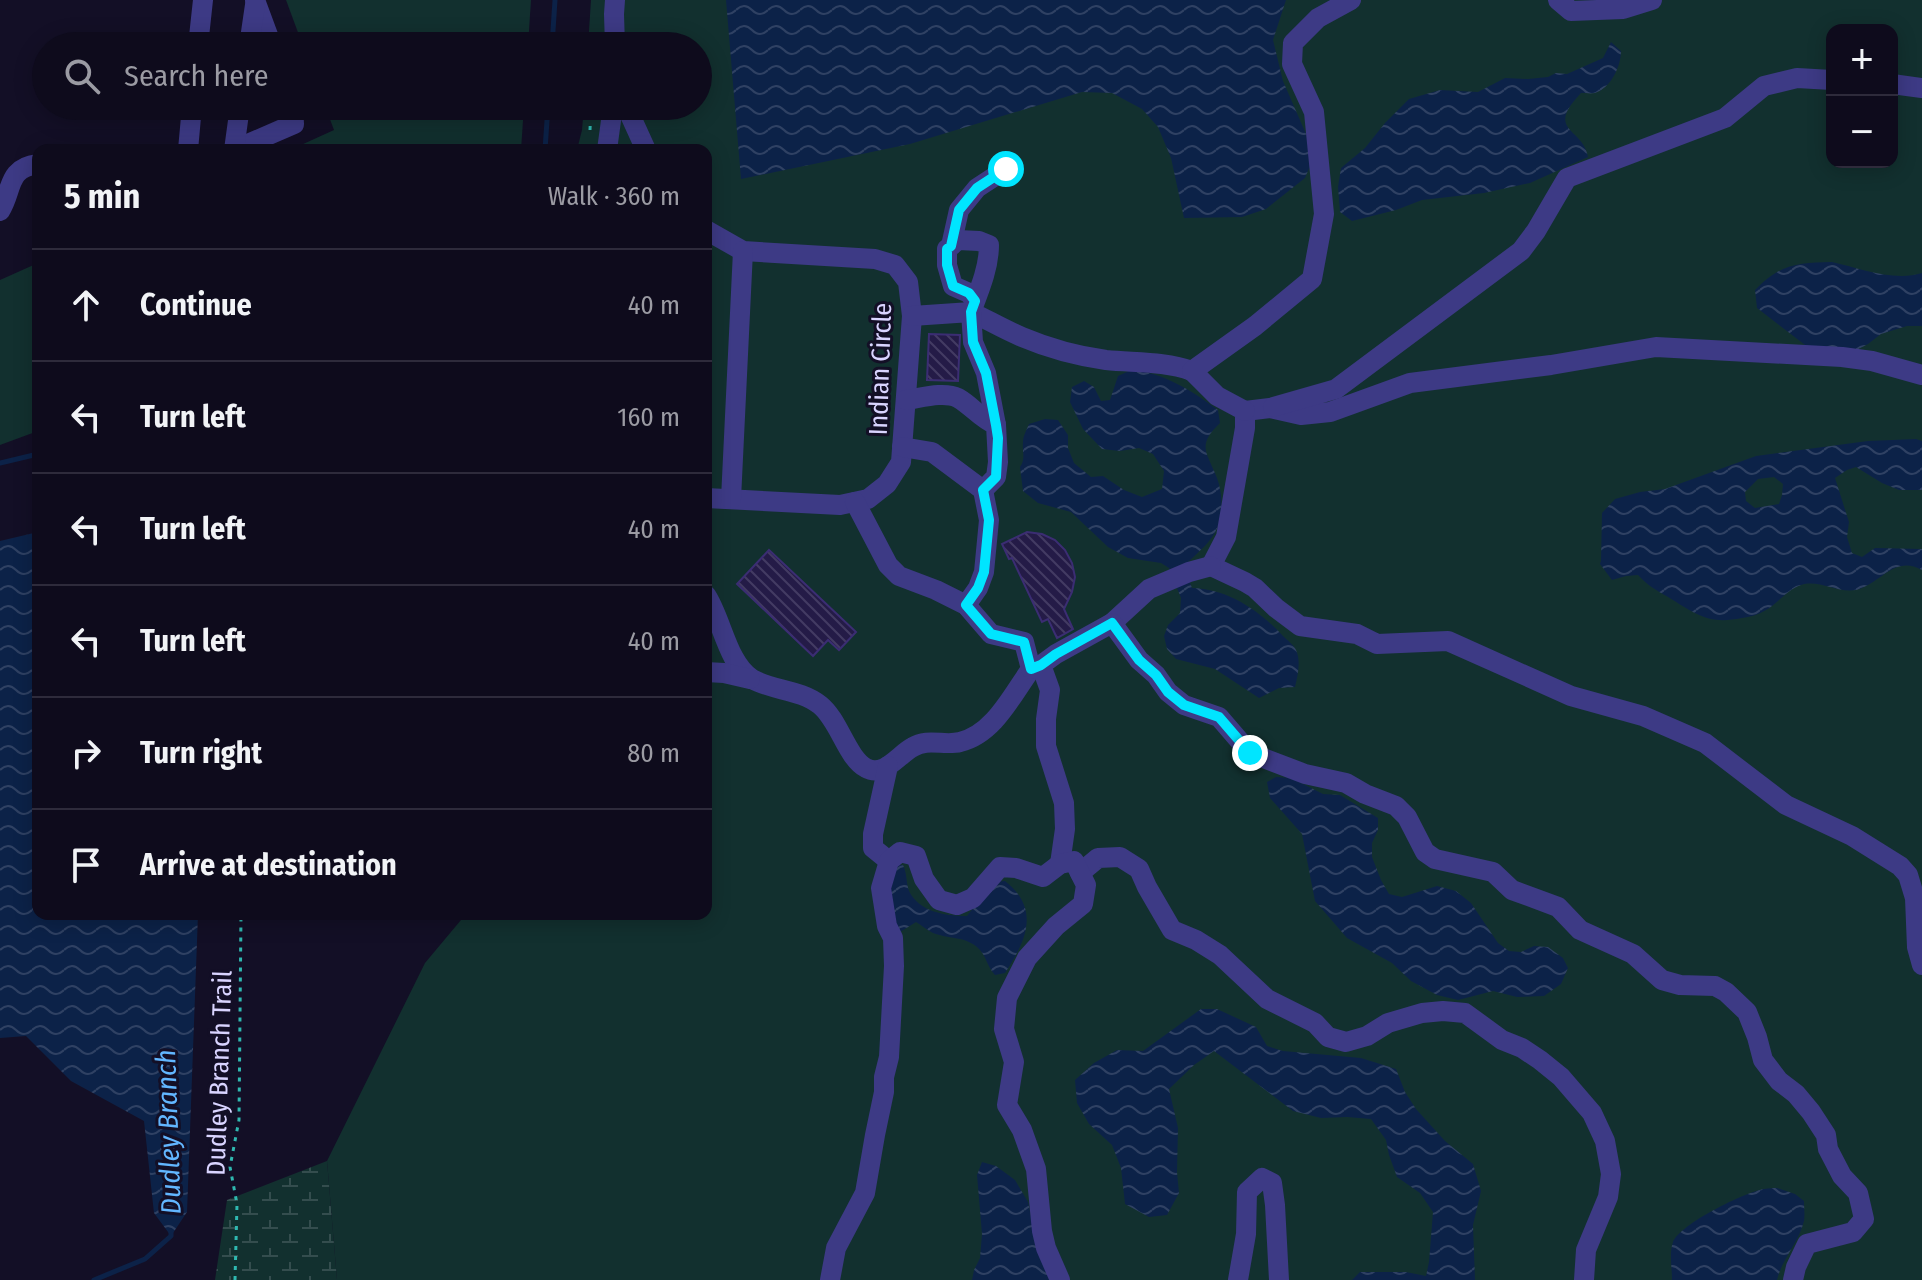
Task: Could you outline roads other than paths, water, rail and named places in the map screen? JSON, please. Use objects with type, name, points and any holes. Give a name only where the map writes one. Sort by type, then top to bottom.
[{"type":"lane","points":[[200,32],[203,0]]},
{"type":"lane","points":[[251,32],[255,0]]},
{"type":"lane","points":[[255,0],[267,32]]},
{"type":"lane","points":[[615,0],[615,32]]},
{"type":"lane","points":[[1192,371],[1255,326],[1312,279],[1324,214],[1314,112],[1292,64],[1293,43],[1318,18],[1351,0]]},
{"type":"lane","points":[[1558,0],[1571,11],[1623,9],[1652,0]]},
{"type":"lane","points":[[912,316],[973,307],[1021,337],[1060,351],[1179,367],[1192,371],[1217,396],[1245,411],[1270,408],[1336,389],[1521,251],[1567,178],[1725,118],[1764,86],[1797,78],[1826,80]]},
{"type":"lane","points":[[1898,85],[1922,88]]},
{"type":"lane","points":[[189,144],[191,120]]},
{"type":"lane","points":[[235,144],[238,120]]},
{"type":"lane","points":[[248,144],[294,124],[294,120]]},
{"type":"lane","points":[[607,144],[610,120]]},
{"type":"lane","points":[[632,120],[643,144]]},
{"type":"lane","points":[[951,246],[959,210],[977,188],[1006,169],[1003,164]]},
{"type":"lane","points":[[0,211],[14,175],[32,165]]},
{"type":"lane","name":"Indian Circle","points":[[712,233],[743,251],[875,259],[895,265],[908,282],[912,316],[901,462],[887,484],[868,499],[840,505],[712,498]]},
{"type":"lane","points":[[973,307],[989,256],[989,245],[958,240],[947,249],[947,265],[953,286],[969,293],[973,307],[973,342],[986,373],[996,425],[996,477],[983,490]]},
{"type":"lane","points":[[731,499],[743,251]]},
{"type":"lane","points":[[1270,408],[1301,415],[1330,412],[1410,383],[1551,365],[1656,347],[1842,357],[1872,361],[1922,375]]},
{"type":"lane","points":[[906,400],[955,396],[986,421],[996,425]]},
{"type":"lane","points":[[1211,566],[1226,537],[1245,428],[1245,411]]},
{"type":"lane","points":[[902,447],[932,452],[983,490],[989,520],[984,572],[966,605]]},
{"type":"lane","points":[[855,502],[888,565],[899,576],[966,605],[991,634],[1024,642],[1050,690],[1046,746],[1064,803],[1065,829],[1060,864]]},
{"type":"lane","points":[[712,672],[754,680],[803,695],[819,704],[834,720],[851,752],[864,768],[876,771],[888,766],[915,745],[959,743],[976,736],[998,716],[1036,667],[1112,623],[1149,589],[1211,566],[1255,588],[1300,626],[1357,634],[1377,644],[1448,641],[1571,696],[1643,716],[1705,743],[1786,805],[1852,836],[1900,866],[1908,875],[1915,898],[1917,947],[1922,965]]},
{"type":"lane","points":[[712,604],[739,668],[754,680]]},
{"type":"lane","points":[[1112,623],[1168,692],[1184,705],[1219,717],[1250,753],[1305,774],[1346,783],[1365,794],[1387,801],[1407,817],[1425,852],[1435,859],[1493,872],[1512,890],[1558,907],[1580,930],[1633,954],[1662,980],[1680,985],[1715,986],[1739,1002],[1747,1012],[1763,1060],[1779,1081],[1796,1094],[1826,1135],[1828,1149],[1842,1176],[1858,1193],[1864,1219],[1853,1232],[1807,1244],[1793,1280]]},
{"type":"lane","points":[[888,766],[873,834],[873,848],[889,861]]},
{"type":"lane","points":[[830,1280],[836,1248],[865,1193],[884,1092],[894,966],[893,938],[887,926],[881,888],[889,861],[900,852],[916,856],[924,879],[939,900],[957,905],[973,898],[1000,867],[1016,868],[1043,877],[1060,864],[1074,861],[1086,885],[1083,904],[1056,926],[1027,958],[1007,998],[1004,1029],[1014,1062],[1007,1105],[1022,1130],[1036,1169],[1042,1231],[1060,1280]]},
{"type":"lane","points":[[1080,873],[1098,858],[1120,857],[1139,869],[1172,930],[1220,955],[1267,999],[1315,1023],[1328,1037],[1346,1042],[1367,1036],[1388,1023],[1422,1013],[1465,1013],[1502,1040],[1540,1060],[1561,1077],[1592,1113],[1605,1141],[1611,1174],[1608,1197],[1586,1250],[1584,1280]]},
{"type":"lane","points":[[1238,1280],[1246,1234],[1247,1192],[1262,1178],[1272,1183],[1279,1280]]},
{"type":"water","points":[[726,0],[1286,0],[1273,40],[1283,81],[1306,134],[1313,159],[1305,178],[1266,209],[1242,217],[1184,218],[1171,158],[1158,127],[1142,109],[1112,93],[1082,92],[910,144],[741,179]]},
{"type":"water","points":[[1611,42],[1621,51],[1614,76],[1601,90],[1581,93],[1566,115],[1569,128],[1585,147],[1588,157],[1530,183],[1484,193],[1422,200],[1352,221],[1340,212],[1338,187],[1341,168],[1365,148],[1409,99],[1440,90],[1478,92],[1505,78],[1528,79],[1567,74],[1603,58]]},
{"type":"water","points":[[1832,262],[1888,275],[1922,273],[1922,326],[1907,326],[1881,334],[1853,352],[1809,348],[1757,308],[1755,290],[1773,274],[1790,266]]},
{"type":"water","points":[[1131,370],[1154,374],[1177,384],[1218,410],[1220,423],[1208,438],[1206,449],[1220,489],[1220,517],[1210,540],[1184,566],[1192,588],[1218,592],[1242,603],[1292,644],[1298,659],[1295,687],[1279,688],[1259,698],[1215,669],[1176,659],[1167,649],[1164,636],[1168,625],[1180,613],[1181,598],[1169,568],[1161,563],[1128,558],[1108,547],[1071,512],[1038,503],[1023,491],[1020,467],[1024,435],[1029,424],[1045,419],[1058,420],[1068,435],[1068,448],[1074,463],[1091,477],[1103,476],[1142,497],[1162,489],[1164,471],[1153,454],[1139,448],[1120,451],[1102,449],[1083,429],[1070,402],[1072,387],[1084,381],[1094,387],[1101,401],[1110,400],[1118,376]]},
{"type":"water","points":[[1868,441],[1922,441],[1922,490],[1899,490],[1856,467],[1835,478],[1849,522],[1847,537],[1852,553],[1862,557],[1875,548],[1922,549],[1922,570],[1913,566],[1897,567],[1854,590],[1808,583],[1792,590],[1760,613],[1720,620],[1695,613],[1652,588],[1638,575],[1612,580],[1600,564],[1602,513],[1615,499],[1665,489],[1756,456]],"holes":[[[1774,477],[1783,484],[1779,504],[1755,508],[1746,501],[1745,492],[1758,479]]]},
{"type":"water","points":[[32,533],[32,920],[198,920],[187,1212],[171,1236],[154,1213],[144,1121],[71,1081],[26,1036],[0,1038],[0,541]]},
{"type":"water","points":[[1276,777],[1291,778],[1323,794],[1340,795],[1378,818],[1372,857],[1389,894],[1402,897],[1437,886],[1456,891],[1471,903],[1498,943],[1509,951],[1521,952],[1534,946],[1548,947],[1563,958],[1568,968],[1561,984],[1544,996],[1517,997],[1493,991],[1458,1000],[1437,995],[1411,981],[1392,963],[1347,938],[1315,901],[1302,834],[1270,798],[1267,782]]},
{"type":"water","points":[[903,865],[909,891],[919,904],[942,914],[967,916],[994,882],[1005,881],[1023,903],[1026,926],[1019,949],[1005,973],[995,975],[972,943],[933,933],[916,922],[897,934],[886,930],[891,869]]},
{"type":"water","points":[[1201,1009],[1217,1009],[1256,1027],[1267,1046],[1283,1051],[1361,1058],[1396,1069],[1416,1109],[1445,1141],[1473,1164],[1481,1191],[1473,1225],[1475,1280],[1352,1280],[1360,1272],[1406,1272],[1426,1276],[1433,1212],[1420,1193],[1397,1177],[1386,1140],[1371,1119],[1321,1118],[1293,1111],[1214,1051],[1169,1089],[1178,1128],[1179,1193],[1167,1215],[1149,1217],[1125,1204],[1121,1168],[1112,1145],[1089,1124],[1077,1103],[1075,1080],[1094,1063],[1117,1050],[1143,1051]]},
{"type":"water","points":[[982,1162],[996,1166],[1015,1180],[1028,1202],[1036,1241],[1052,1280],[972,1280],[980,1258],[982,1234],[977,1175]]},
{"type":"water","points":[[1777,1188],[1795,1194],[1804,1201],[1804,1221],[1777,1280],[1672,1280],[1671,1251],[1678,1235],[1729,1202],[1755,1191]]},
{"type":"waterway","name":"Dudley Branch","points":[[553,32],[555,0]]},
{"type":"waterway","name":"Dudley Branch","points":[[545,144],[547,120]]},
{"type":"waterway","name":"Dudley Branch","points":[[0,463],[32,455]]},
{"type":"waterway","name":"Dudley Branch","points":[[94,1280],[145,1259],[171,1236],[171,1231]]}]
